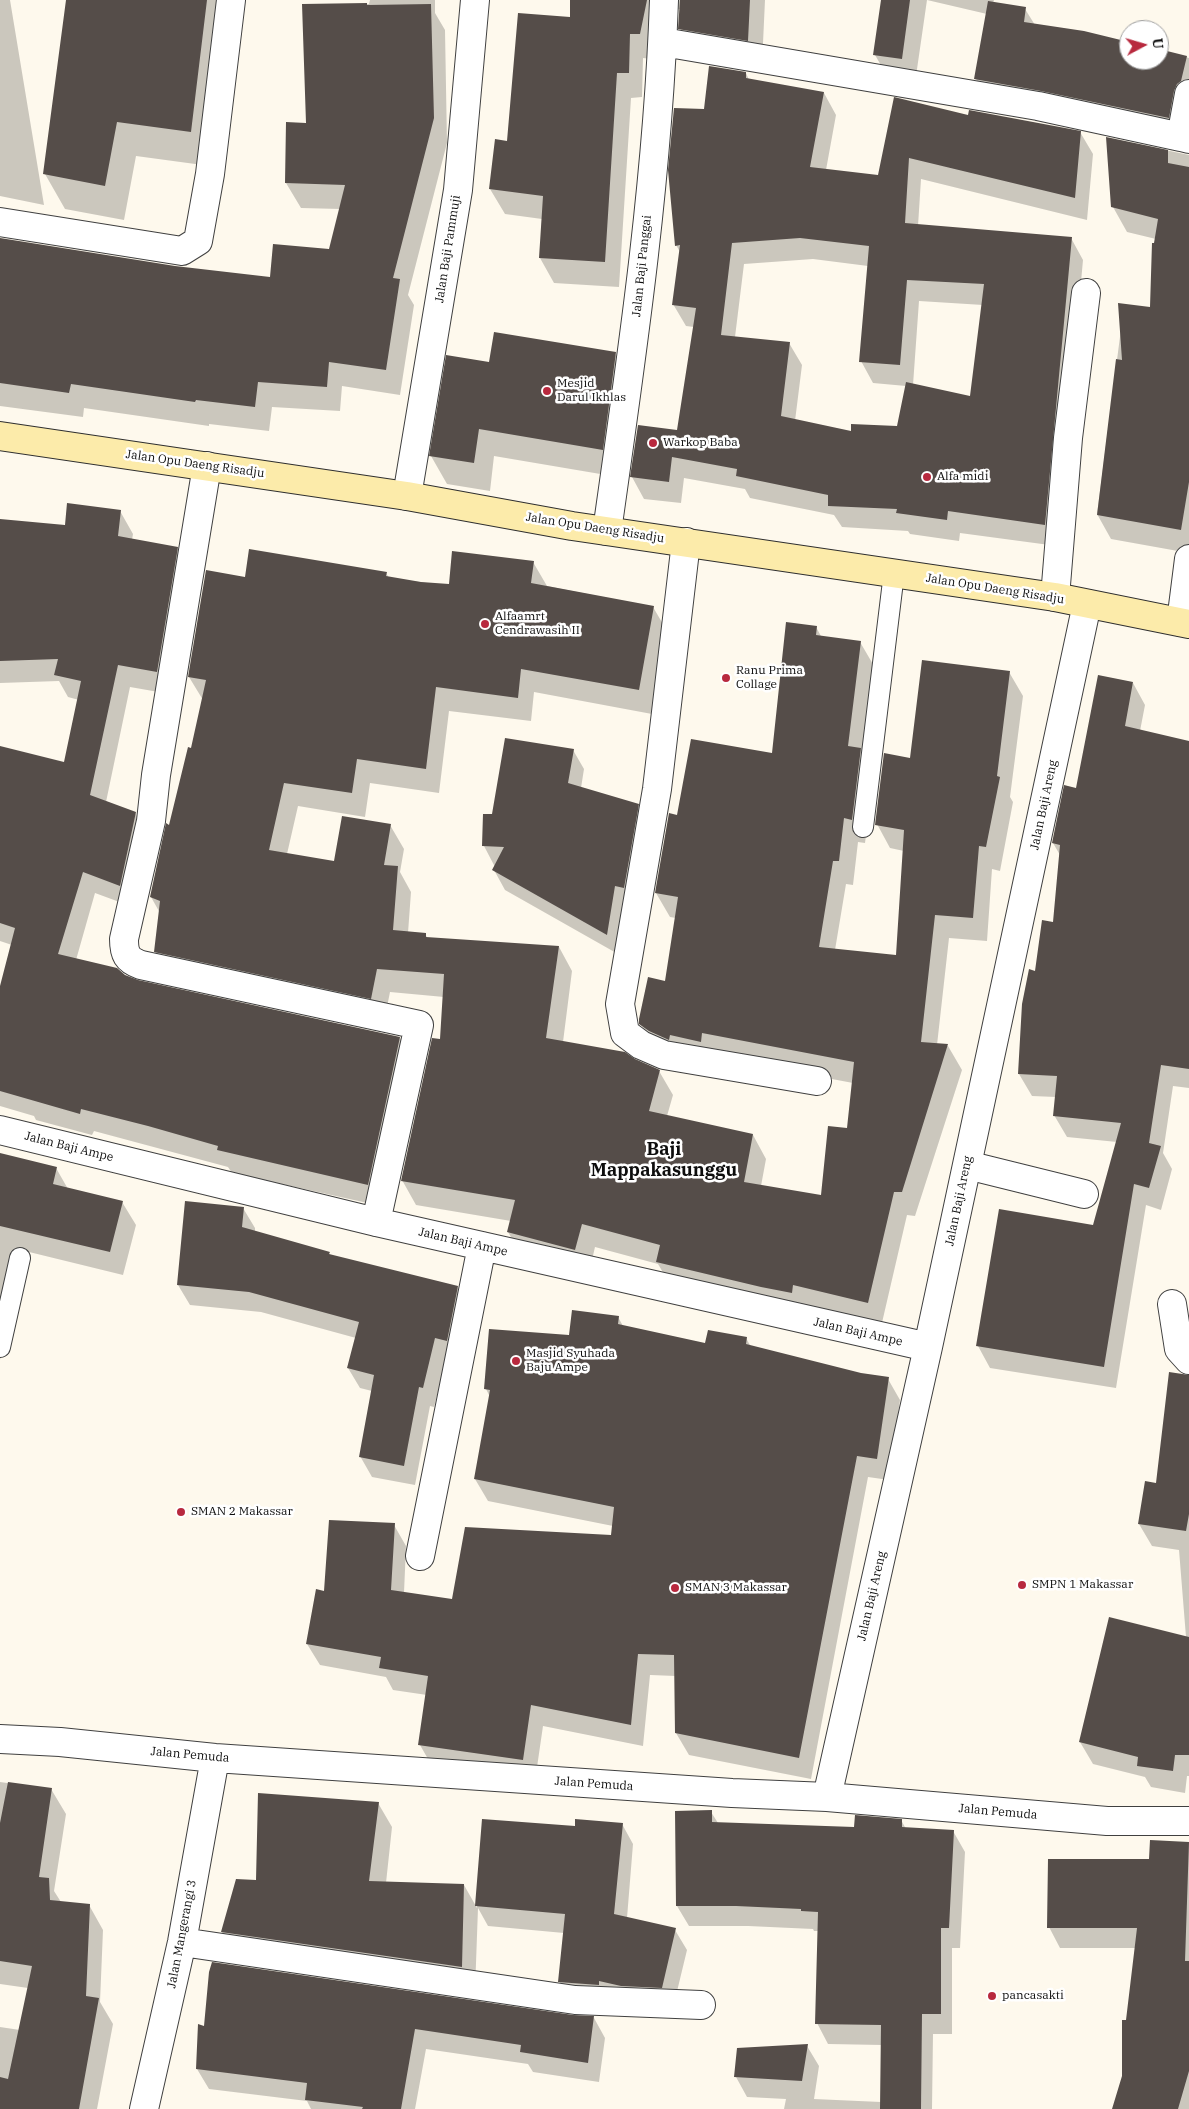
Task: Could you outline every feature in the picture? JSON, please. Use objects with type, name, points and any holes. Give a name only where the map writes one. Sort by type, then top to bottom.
[{"type":"main road","name":"Jalan Opu Daeng Risadju","points":[[0,436],[407,496],[608,531],[1056,597],[1185,623]]},
{"type":"street","points":[[0,222],[182,251],[198,241],[210,174],[231,0]]},
{"type":"street","name":"Jalan Baji Pammuji","points":[[407,496],[458,190],[475,0]]},
{"type":"street","name":"Jalan Baji Panggai","points":[[608,531],[642,280],[663,42],[664,0]]},
{"type":"street","points":[[663,42],[1038,106],[1185,138],[1189,94]]},
{"type":"street","points":[[1056,597],[1068,438],[1086,293]]},
{"type":"street","points":[[207,466],[158,765],[151,821],[124,939],[124,950],[130,961],[141,965],[419,1025],[376,1222]]},
{"type":"street","points":[[686,542],[657,789],[620,1004],[625,1033],[641,1045],[664,1055],[817,1081]]},
{"type":"street","points":[[1185,623],[1189,560]]},
{"type":"street","name":"Jalan Baji Areng","points":[[827,1797],[928,1347],[1087,604]]},
{"type":"street","name":"Jalan Baji Ampe","points":[[0,1130],[376,1222],[928,1347]]},
{"type":"street","points":[[967,1165],[1084,1194]]},
{"type":"street","points":[[420,1556],[482,1246]]},
{"type":"street","points":[[1172,1304],[1179,1350],[1189,1360]]},
{"type":"street","name":"Jalan Pemuda","points":[[0,1739],[60,1742],[215,1758],[722,1792],[827,1797],[1106,1822],[1189,1821]]},
{"type":"street","name":"Jalan Mangerangi 3","points":[[144,2109],[182,1942],[215,1758]]},
{"type":"street","points":[[182,1942],[574,2000],[702,2006]]},
{"type":"lane","points":[[863,828],[894,573]]},
{"type":"lane","points":[[0,1347],[20,1258]]},
{"type":"building","points":[[66,0],[207,0],[191,132],[117,122],[105,186],[43,174]]},
{"type":"building","points":[[570,0],[647,0],[640,34],[630,34],[629,73],[617,73],[605,262],[539,258],[543,196],[489,189],[495,139],[507,141],[518,13],[570,17]]},
{"type":"building","points":[[680,0],[750,0],[748,41],[678,29]]},
{"type":"building","points":[[881,0],[910,0],[902,59],[873,55]]},
{"type":"building","points":[[988,1],[1026,7],[1024,22],[1084,31],[1119,40],[1119,70],[1169,70],[1169,52],[1187,56],[1181,81],[1177,84],[1174,91],[1169,118],[974,79]]},
{"type":"building","points":[[367,3],[367,5],[431,4],[434,118],[393,278],[400,279],[386,370],[329,362],[327,387],[258,382],[255,407],[196,400],[195,402],[71,384],[69,393],[0,383],[0,238],[175,266],[270,277],[273,244],[329,249],[345,185],[285,183],[286,122],[306,123],[302,4]]},
{"type":"building","points":[[709,66],[746,72],[746,78],[824,92],[810,167],[878,175],[894,97],[968,115],[969,110],[1081,131],[1075,198],[909,158],[905,223],[1072,237],[1045,525],[948,511],[947,520],[896,513],[897,509],[828,506],[828,495],[736,476],[737,469],[672,457],[669,482],[630,477],[638,425],[677,430],[696,308],[672,305],[680,245],[675,246],[668,170],[674,108],[704,109]],"holes":[[[800,238],[869,246],[859,362],[900,365],[907,280],[984,284],[970,396],[906,382],[897,426],[851,424],[851,431],[781,416],[790,342],[721,335],[732,243]]]},
{"type":"building","points":[[1106,137],[1168,150],[1168,163],[1189,167],[1189,482],[1181,530],[1097,515],[1116,359],[1122,360],[1118,303],[1150,307],[1152,243],[1154,243],[1158,219],[1111,207]]},
{"type":"building","name":"Mesjid Darul Ikhlas","points":[[494,332],[616,352],[603,450],[479,429],[474,463],[429,456],[446,355],[489,362]]},
{"type":"building","points":[[67,503],[121,510],[118,536],[178,547],[157,672],[118,665],[90,795],[136,812],[120,886],[83,872],[58,954],[117,968],[125,975],[138,980],[400,1037],[368,1185],[217,1150],[218,1146],[148,1126],[81,1109],[80,1114],[0,1091],[0,986],[15,928],[0,923],[0,746],[64,762],[81,681],[54,675],[58,659],[0,661],[0,519],[65,525]]},
{"type":"building","points":[[249,549],[387,572],[386,576],[421,582],[449,584],[452,551],[534,561],[531,583],[654,606],[639,690],[521,669],[518,698],[436,687],[426,769],[357,759],[352,793],[284,783],[269,850],[334,861],[342,816],[391,824],[384,865],[398,866],[393,930],[426,933],[426,937],[559,946],[546,1038],[625,1052],[635,1059],[660,1070],[649,1111],[753,1134],[744,1182],[821,1195],[828,1126],[847,1128],[854,1062],[702,1033],[701,1042],[670,1035],[669,1040],[639,1024],[648,977],[665,981],[678,897],[655,893],[669,813],[677,815],[691,739],[772,753],[786,622],[817,626],[816,635],[861,641],[848,746],[861,748],[852,820],[844,818],[839,861],[833,861],[819,947],[896,955],[904,830],[875,825],[884,753],[910,758],[922,660],[1010,671],[997,776],[1000,777],[986,847],[979,846],[973,918],[935,915],[921,1042],[948,1044],[902,1192],[894,1192],[868,1303],[793,1285],[792,1293],[656,1262],[660,1245],[582,1224],[575,1250],[507,1232],[515,1200],[401,1181],[432,1038],[440,1039],[444,974],[377,969],[371,999],[154,952],[160,901],[150,897],[166,823],[169,825],[188,747],[191,748],[206,680],[188,677],[206,570],[245,577]]},
{"type":"building","points":[[1098,675],[1133,682],[1125,726],[1189,741],[1189,1069],[1161,1065],[1149,1143],[1161,1146],[1149,1188],[1134,1184],[1104,1367],[976,1346],[999,1209],[1093,1225],[1121,1123],[1053,1116],[1057,1076],[1018,1074],[1022,1004],[1029,969],[1035,971],[1042,920],[1053,922],[1060,845],[1052,843],[1064,785],[1076,788]]},
{"type":"building","points":[[505,738],[574,749],[568,783],[639,804],[624,888],[615,886],[607,935],[492,870],[504,847],[482,846],[483,814],[492,814]]},
{"type":"building","points":[[0,1153],[57,1167],[53,1184],[123,1201],[110,1252],[0,1226]]},
{"type":"building","points":[[185,1201],[244,1207],[242,1227],[330,1252],[329,1254],[458,1286],[447,1341],[435,1338],[423,1388],[419,1387],[404,1466],[359,1457],[374,1375],[347,1368],[359,1322],[249,1292],[177,1285]]},
{"type":"building","points":[[572,1310],[619,1316],[618,1324],[705,1343],[708,1330],[747,1337],[746,1344],[861,1373],[889,1377],[877,1459],[857,1456],[799,1758],[675,1733],[674,1655],[638,1654],[631,1725],[531,1705],[523,1760],[418,1745],[428,1676],[379,1668],[381,1657],[306,1644],[316,1589],[324,1591],[329,1520],[395,1523],[391,1590],[452,1599],[465,1527],[611,1535],[614,1507],[474,1479],[490,1390],[484,1389],[489,1329],[569,1335]]},
{"type":"building","points":[[1169,1372],[1189,1375],[1189,1514],[1186,1531],[1138,1524],[1145,1481],[1156,1483]]},
{"type":"building","points":[[1109,1617],[1189,1637],[1189,1755],[1175,1755],[1173,1771],[1137,1766],[1138,1757],[1079,1742]]},
{"type":"building","points":[[8,1782],[52,1788],[39,1877],[49,1878],[50,1900],[90,1904],[86,1996],[99,1998],[79,2109],[0,2109],[0,2077],[8,2079],[32,1966],[0,1961],[0,1823]]},
{"type":"building","points":[[258,1793],[379,1802],[369,1881],[464,1884],[462,1967],[221,1932],[236,1879],[256,1880]]},
{"type":"building","points":[[712,1810],[712,1822],[854,1827],[855,1815],[902,1819],[902,1827],[954,1830],[949,1928],[941,1928],[941,2014],[922,2014],[921,2109],[880,2109],[881,2025],[815,2024],[818,1912],[801,1911],[801,1909],[736,1906],[676,1906],[675,1811]]},
{"type":"building","points":[[482,1819],[575,1826],[575,1819],[623,1823],[614,1914],[676,1928],[662,1988],[621,1986],[599,1981],[599,1985],[558,1982],[565,1914],[475,1906]]},
{"type":"building","points":[[1150,1840],[1189,1842],[1185,1961],[1189,1961],[1189,2071],[1178,2109],[1112,2109],[1122,2076],[1122,2020],[1126,2020],[1137,1928],[1047,1928],[1048,1859],[1149,1859]]},
{"type":"building","points":[[212,1962],[573,2015],[594,2016],[588,2063],[520,2052],[521,2045],[415,2029],[401,2109],[362,2109],[363,2107],[305,2100],[307,2083],[196,2069],[198,2024],[204,2026],[209,1972]]},
{"type":"building","points":[[808,2044],[802,2081],[734,2077],[737,2048]]},
{"type":"place","name":"Mesjid Darul Ikhlas","points":[[547,391]]},
{"type":"place","name":"Warkop Baba","points":[[653,443]]},
{"type":"place","name":"Alfa midi","points":[[927,477]]},
{"type":"place","name":"Alfaamrt Cendrawasih II","points":[[485,624]]},
{"type":"place","name":"Ranu Prima Collage","points":[[726,678]]},
{"type":"place","name":"Masjid Syuhada Baju Ampe","points":[[516,1361]]},
{"type":"place","name":"SMAN 2 Makassar","points":[[181,1512]]},
{"type":"place","name":"SMPN 1 Makassar","points":[[1022,1585]]},
{"type":"place","name":"SMAN 3 Makassar","points":[[675,1588]]},
{"type":"place","name":"pancasakti","points":[[992,1996]]},
{"type":"district","name":"Baji Mappakasunggu","points":[[664,1160]]}]
